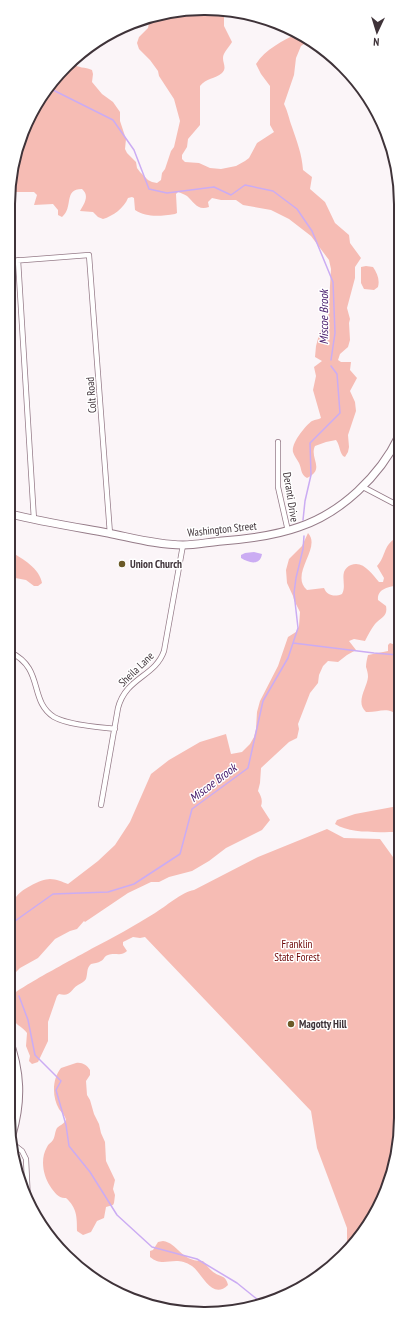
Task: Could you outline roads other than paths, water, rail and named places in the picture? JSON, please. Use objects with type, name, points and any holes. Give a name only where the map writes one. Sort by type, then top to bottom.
[{"type":"main road","name":"Washington Street","points":[[15,515],[155,542],[183,545],[254,538],[301,527],[320,518],[342,504],[363,487],[389,455],[394,446]]},
{"type":"main road","points":[[15,1058],[19,1082],[19,1101],[15,1121]]},
{"type":"street","name":"Colt Road","points":[[18,260],[90,255],[110,534]]},
{"type":"street","points":[[15,260],[18,260],[34,520]]},
{"type":"street","name":"Deranti Drive","points":[[278,442],[278,487],[288,531]]},
{"type":"street","points":[[363,487],[394,503]]},
{"type":"street","name":"Sheila Lane","points":[[101,805],[119,704],[124,693],[131,684],[156,665],[163,655],[183,545]]},
{"type":"street","points":[[15,655],[27,665],[34,677],[41,701],[51,715],[67,722],[115,729]]},
{"type":"street","points":[[18,1148],[22,1151],[26,1159],[27,1185]]},
{"type":"waterway","name":"Miscoe Brook","points":[[53,90],[113,120],[134,150],[149,189],[167,193],[214,187],[231,195],[245,185],[273,191],[297,209],[312,231],[333,282],[335,333],[331,360]]},
{"type":"waterway","name":"Miscoe Brook","points":[[303,520],[305,501],[311,475],[310,443],[340,413],[337,374],[331,366]]},
{"type":"waterway","name":"Miscoe Brook","points":[[15,921],[53,894],[108,892],[134,884],[180,854],[192,809],[248,768],[263,701],[288,658],[298,628],[294,593],[303,549],[304,536]]},
{"type":"waterway","points":[[293,643],[394,655]]},
{"type":"waterway","points":[[19,996],[28,1020],[35,1055],[61,1081],[56,1090],[66,1125],[69,1146],[90,1172],[117,1215],[152,1247],[197,1259],[237,1283],[258,1300]]},
{"type":"place","name":"Union Church","points":[[122,564]]},
{"type":"place","name":"Magotty Hill","points":[[291,1024]]},
{"type":"park label","name":"Franklin State Forest","points":[[297,950]]}]
